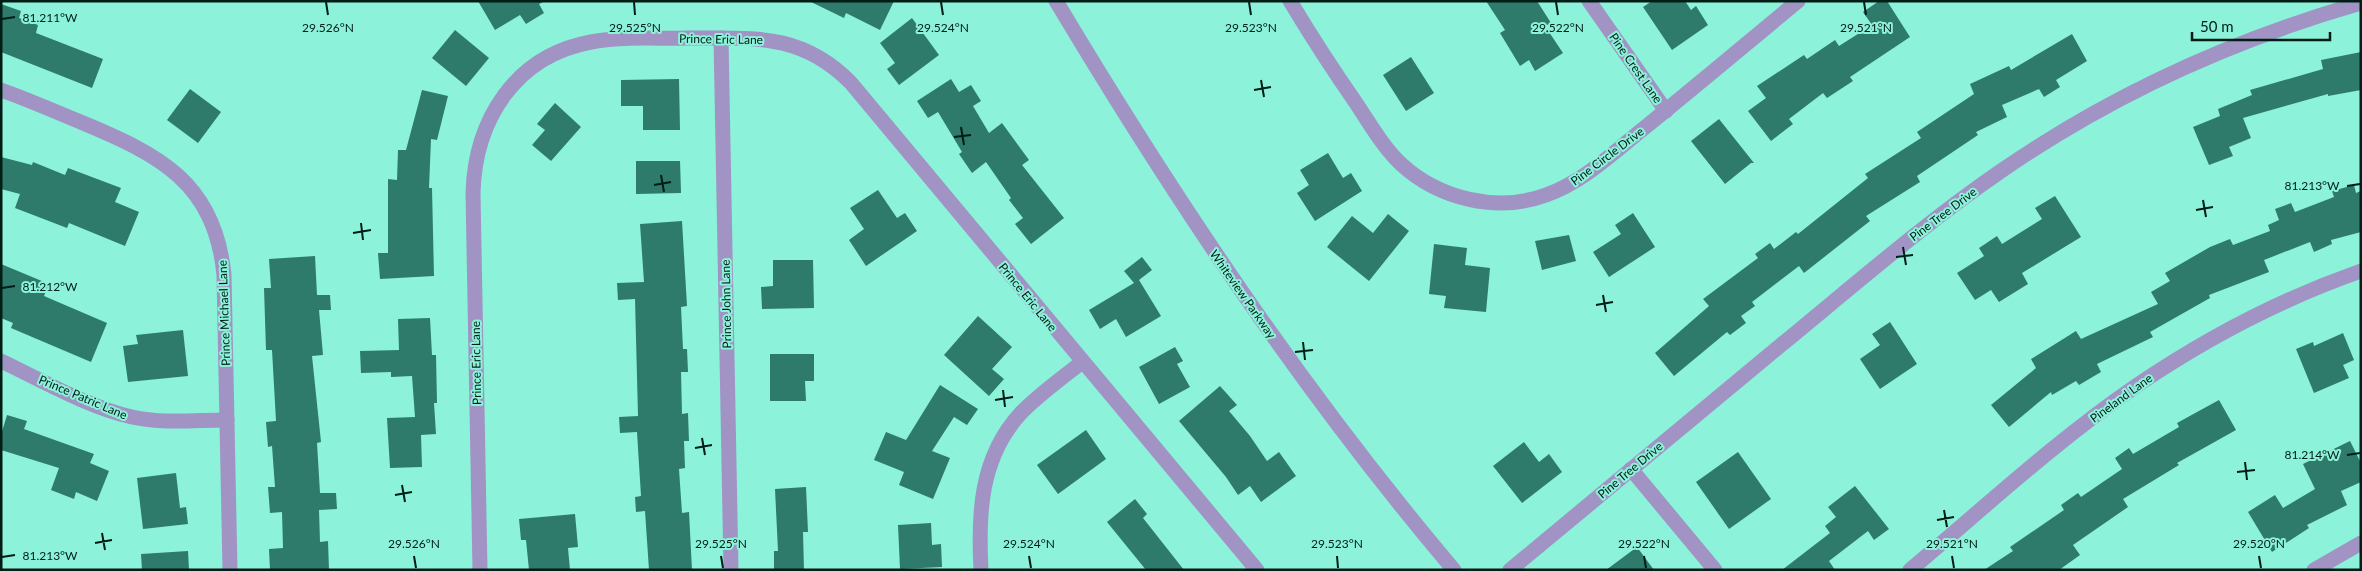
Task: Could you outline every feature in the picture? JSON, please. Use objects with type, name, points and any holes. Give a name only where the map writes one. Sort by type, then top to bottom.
[{"type":"street","name":"Whiteview Parkway","points":[[1056,1],[1147,148],[1270,332],[1392,495],[1454,570]]},
{"type":"street","name":"Pine Circle Drive","points":[[1290,1],[1392,155],[1418,178],[1440,190],[1462,198],[1508,202],[1533,199],[1555,192],[1582,177],[1666,111],[1798,1]]},
{"type":"street","name":"Pine Crest Lane","points":[[1589,1],[1666,111]]},
{"type":"street","name":"Pine Tree Drive","points":[[1510,570],[1927,225],[2032,150],[2129,93],[2209,55],[2283,27],[2361,3]]},
{"type":"street","name":"Prince John Lane","points":[[721,38],[731,570]]},
{"type":"street","name":"Prince Eric Lane","points":[[480,570],[473,193],[475,160],[486,124],[500,100],[527,71],[564,50],[590,42],[610,39],[754,38],[788,44],[815,55],[842,74],[1257,570]]},
{"type":"street","name":"Prince Michael Lane","points":[[1,90],[137,146],[173,171],[196,196],[213,226],[222,258],[230,570]]},
{"type":"street","name":"Pineland Lane","points":[[1910,570],[2076,431],[2160,371],[2257,315],[2312,289],[2361,270]]},
{"type":"street","name":"Prince Patric Lane","points":[[1,361],[92,404],[131,417],[164,421],[227,420]]},
{"type":"street","points":[[981,570],[979,531],[981,503],[988,470],[995,453],[1008,430],[1022,412],[1082,362]]},
{"type":"street","points":[[1631,469],[1715,570]]},
{"type":"street","points":[[2314,570],[2361,543]]},
{"type":"building","points":[[478,1],[545,1],[539,4],[544,13],[526,24],[520,15],[495,30]]},
{"type":"building","points":[[809,1],[894,1],[880,30],[846,13],[844,18]]},
{"type":"building","points":[[1486,1],[1537,1],[1551,23],[1545,26],[1563,53],[1535,71],[1529,60],[1520,66],[1500,33],[1505,30]]},
{"type":"building","points":[[1652,1],[1685,1],[1691,10],[1696,6],[1708,25],[1672,50],[1643,7]]},
{"type":"building","points":[[1879,1],[1887,1],[1910,37],[1850,77],[1853,81],[1827,98],[1823,93],[1789,119],[1793,124],[1771,141],[1748,111],[1766,98],[1757,86],[1804,55],[1807,59],[1835,40],[1839,46],[1872,25],[1863,12]]},
{"type":"building","points":[[1,4],[21,11],[19,18],[38,25],[36,33],[103,59],[92,88],[1,52]]},
{"type":"building","points":[[912,18],[939,55],[899,85],[887,69],[895,63],[880,43]]},
{"type":"building","points":[[455,30],[489,58],[466,86],[432,58]]},
{"type":"building","points":[[2072,34],[2087,61],[2056,80],[2060,87],[2044,97],[2039,89],[2002,105],[2007,117],[1976,132],[1978,135],[1917,176],[1920,182],[1866,216],[1870,221],[1804,273],[1799,266],[1752,302],[1755,306],[1741,316],[1746,323],[1730,335],[1727,332],[1674,376],[1655,353],[1709,306],[1703,299],[1758,258],[1755,254],[1770,243],[1774,249],[1796,232],[1798,234],[1868,178],[1865,174],[1921,138],[1917,132],[1974,94],[1970,84],[2009,66],[2011,70]]},
{"type":"building","points":[[2361,52],[2361,90],[2328,96],[2328,94],[2243,118],[2251,138],[2229,147],[2233,156],[2209,165],[2193,127],[2220,116],[2218,109],[2252,95],[2250,90],[2323,69],[2321,60]]},
{"type":"building","points":[[1411,57],[1434,93],[1406,111],[1383,75]]},
{"type":"building","points":[[679,79],[680,130],[643,130],[643,106],[621,106],[621,80]]},
{"type":"building","points":[[951,79],[959,92],[971,85],[981,101],[973,106],[989,133],[1002,123],[1029,160],[1022,165],[1064,218],[1031,244],[1015,224],[1023,218],[1009,200],[1011,198],[986,162],[972,173],[959,154],[962,152],[938,112],[928,118],[917,101]]},
{"type":"building","points":[[190,89],[221,112],[198,143],[167,120]]},
{"type":"building","points":[[422,90],[448,96],[437,140],[431,139],[429,188],[432,188],[434,276],[380,279],[378,253],[388,253],[388,179],[397,180],[398,150],[406,150]]},
{"type":"building","points":[[555,103],[581,127],[551,161],[532,145],[545,130],[537,124]]},
{"type":"building","points":[[1719,119],[1754,163],[1751,163],[1725,184],[1691,141]]},
{"type":"building","points":[[1328,153],[1343,178],[1351,173],[1362,191],[1315,221],[1297,193],[1309,185],[1300,170]]},
{"type":"building","points":[[1,157],[32,165],[33,162],[65,175],[68,168],[121,188],[115,202],[139,212],[125,246],[69,223],[67,228],[15,208],[20,194],[1,189]]},
{"type":"building","points":[[636,161],[680,161],[681,193],[636,194]]},
{"type":"building","points":[[2354,185],[2356,193],[2361,191],[2361,232],[2331,240],[2332,244],[2314,252],[2310,242],[2264,260],[2269,272],[2209,295],[2210,298],[2150,332],[2153,337],[2097,364],[2101,372],[2079,385],[2076,381],[2052,395],[2051,392],[2009,427],[1991,405],[2036,368],[2031,359],[2076,331],[2081,339],[2158,304],[2151,292],[2170,281],[2165,273],[2210,247],[2230,239],[2233,245],[2270,231],[2268,225],[2279,220],[2275,209],[2291,203],[2295,212],[2334,197],[2332,191]]},
{"type":"building","points":[[878,190],[897,218],[905,213],[917,231],[866,266],[849,240],[864,229],[850,208]]},
{"type":"building","points":[[2055,196],[2081,237],[2022,273],[2028,284],[1999,302],[1991,290],[1975,300],[1957,273],[1984,256],[1979,248],[1997,236],[2002,244],[2042,219],[2035,208]]},
{"type":"building","points":[[1633,213],[1655,247],[1609,277],[1593,252],[1621,234],[1615,225]]},
{"type":"building","points":[[1388,214],[1409,231],[1369,281],[1327,247],[1352,216],[1373,233]]},
{"type":"building","points":[[682,221],[687,306],[681,307],[683,349],[687,349],[688,372],[681,372],[682,414],[688,413],[689,441],[684,441],[685,468],[679,469],[682,513],[689,512],[692,570],[649,570],[645,511],[636,512],[635,497],[641,496],[637,432],[620,433],[619,417],[638,416],[635,299],[618,300],[617,283],[644,282],[640,224]]},
{"type":"building","points":[[1569,235],[1576,261],[1542,270],[1535,241]]},
{"type":"building","points":[[1434,244],[1467,248],[1465,265],[1490,268],[1486,312],[1444,308],[1446,296],[1429,294]]},
{"type":"building","points":[[315,256],[317,295],[330,295],[331,310],[319,310],[323,355],[312,356],[321,442],[317,443],[320,493],[336,493],[337,509],[319,510],[320,542],[328,541],[329,570],[270,570],[269,549],[283,548],[282,512],[270,513],[268,487],[275,487],[272,446],[268,447],[266,422],[276,421],[272,350],[266,350],[264,288],[271,288],[269,259]]},
{"type":"building","points":[[1142,257],[1152,270],[1139,280],[1161,316],[1126,337],[1116,319],[1100,329],[1089,310],[1134,283],[1124,271]]},
{"type":"building","points":[[773,260],[813,260],[814,308],[762,309],[761,287],[773,286]]},
{"type":"building","points":[[1,264],[49,284],[44,296],[107,323],[91,362],[11,328],[13,323],[1,318]]},
{"type":"building","points":[[978,316],[1012,347],[992,369],[1004,379],[989,396],[944,355]]},
{"type":"building","points":[[430,318],[432,355],[436,355],[437,403],[434,403],[436,434],[421,435],[422,467],[390,468],[387,418],[415,417],[412,376],[391,377],[391,372],[361,373],[360,351],[399,350],[398,319]]},
{"type":"building","points":[[1890,322],[1917,364],[1880,389],[1860,359],[1880,345],[1872,334]]},
{"type":"building","points":[[183,330],[188,376],[128,382],[123,346],[138,344],[136,335]]},
{"type":"building","points":[[2343,333],[2354,360],[2343,365],[2349,378],[2314,393],[2296,349],[2313,342],[2314,346]]},
{"type":"building","points":[[1175,347],[1183,361],[1177,364],[1190,387],[1159,404],[1139,367]]},
{"type":"building","points":[[770,354],[814,354],[814,381],[805,381],[806,401],[770,401]]},
{"type":"building","points":[[940,385],[978,409],[967,425],[954,417],[932,451],[950,458],[933,499],[899,485],[904,472],[874,460],[886,432],[906,440]]},
{"type":"building","points":[[1220,386],[1237,405],[1229,411],[1250,436],[1267,461],[1279,452],[1296,476],[1261,502],[1250,486],[1238,495],[1226,477],[1179,421]]},
{"type":"building","points":[[2219,400],[2236,430],[2177,463],[2179,465],[2123,499],[2128,507],[2073,545],[2080,555],[2059,570],[1984,570],[2013,551],[2010,547],[2064,510],[2061,505],[2078,493],[2081,497],[2122,469],[2115,458],[2129,448],[2133,454],[2179,427],[2177,423]]},
{"type":"building","points":[[7,415],[27,421],[24,429],[94,454],[90,463],[109,471],[97,501],[76,492],[74,499],[51,490],[59,468],[1,450],[1,435]]},
{"type":"building","points":[[1086,430],[1106,459],[1058,494],[1037,465]]},
{"type":"building","points":[[2350,441],[2361,463],[2361,482],[2341,491],[2347,505],[2307,525],[2309,528],[2272,552],[2248,512],[2275,495],[2283,508],[2315,489],[2303,464]]},
{"type":"building","points":[[1524,442],[1539,462],[1549,454],[1562,472],[1522,503],[1493,466]]},
{"type":"building","points":[[1738,452],[1771,499],[1729,529],[1696,482]]},
{"type":"building","points":[[176,473],[180,508],[186,507],[188,524],[143,529],[137,478]]},
{"type":"building","points":[[1855,486],[1889,529],[1874,540],[1868,531],[1829,561],[1835,570],[1782,570],[1830,533],[1825,526],[1836,517],[1828,507]]},
{"type":"building","points":[[806,487],[808,532],[803,532],[804,570],[774,570],[774,551],[778,551],[775,489]]},
{"type":"building","points":[[1135,499],[1147,514],[1143,518],[1184,570],[1146,570],[1107,522]]},
{"type":"building","points":[[575,514],[578,547],[568,548],[570,570],[529,570],[526,540],[521,540],[519,519]]},
{"type":"building","points":[[931,523],[932,545],[941,544],[942,567],[900,569],[898,525]]},
{"type":"building","points":[[1637,547],[1654,570],[1606,570]]},
{"type":"building","points":[[188,551],[189,570],[142,570],[141,554]]}]
